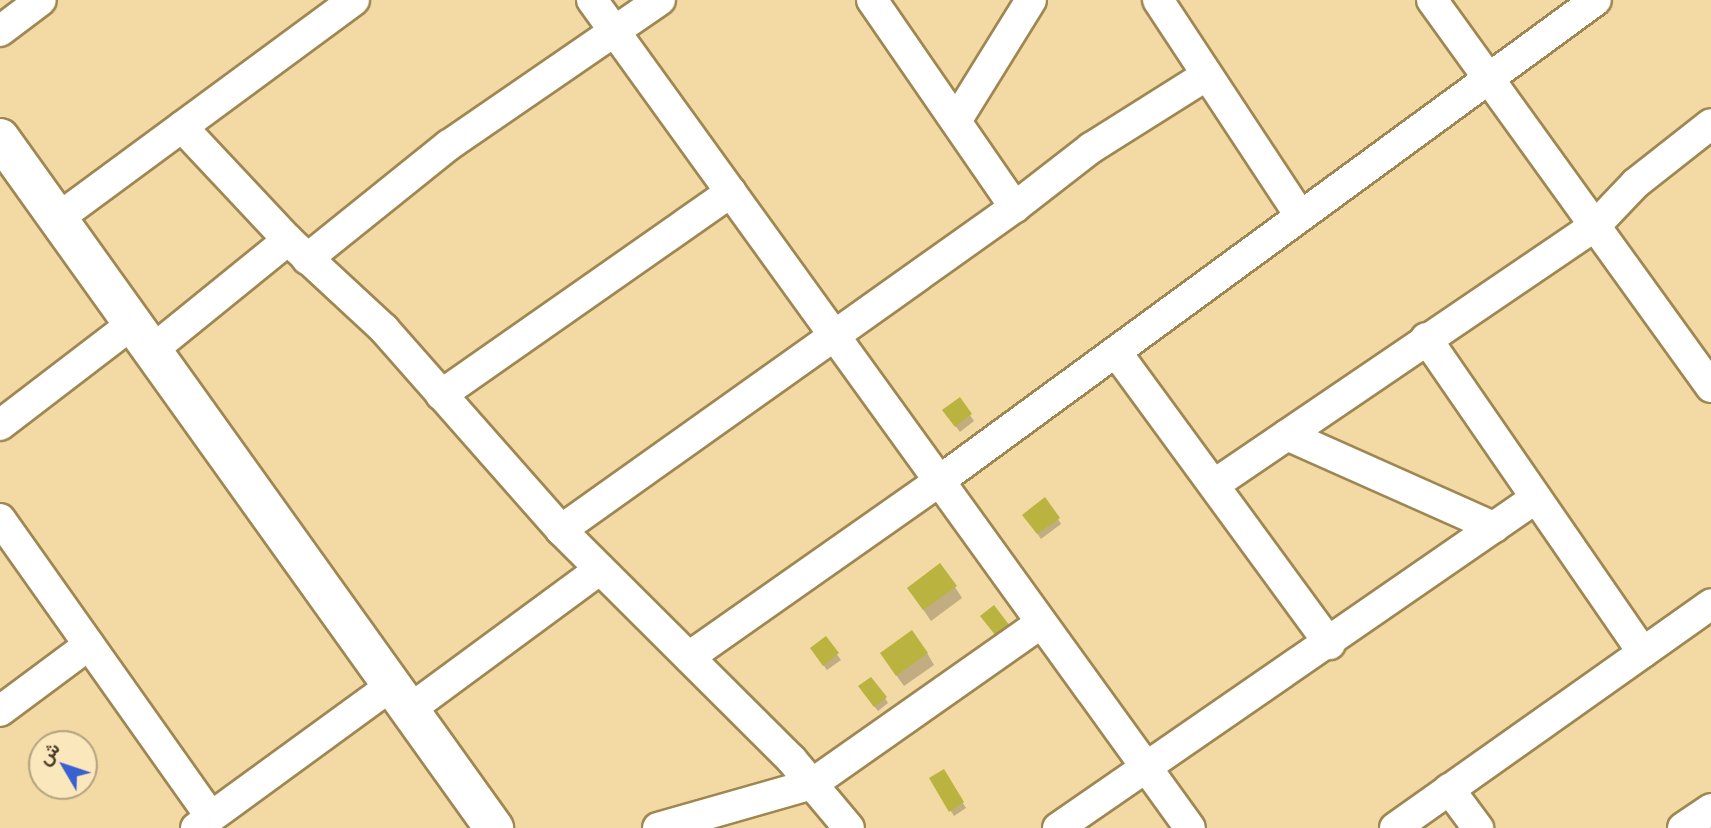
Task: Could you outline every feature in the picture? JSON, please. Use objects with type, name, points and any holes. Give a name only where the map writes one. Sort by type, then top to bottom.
[{"type":"street","points":[[0,31],[41,0]]},
{"type":"street","points":[[57,219],[354,0]]},
{"type":"street","points":[[592,0],[1143,767],[1190,828]]},
{"type":"street","points":[[0,425],[141,338],[297,249],[660,0]]},
{"type":"street","points":[[873,0],[1015,207]]},
{"type":"street","points":[[956,121],[1031,0]]},
{"type":"street","points":[[1158,0],[1300,215]]},
{"type":"street","points":[[1432,0],[1711,387]]},
{"type":"street","points":[[690,657],[939,481],[1596,0]]},
{"type":"street","points":[[561,530],[1015,207],[1091,148],[1207,75]]},
{"type":"street","points":[[1215,484],[1426,338],[1595,226],[1636,183],[1711,124]]},
{"type":"street","points":[[182,127],[297,249],[360,303],[561,530],[690,657],[812,784],[849,828]]},
{"type":"street","points":[[1,140],[494,828]]},
{"type":"street","points":[[441,395],[731,192]]},
{"type":"street","points":[[1426,338],[1643,652]]},
{"type":"street","points":[[1116,352],[1330,644]]},
{"type":"street","points":[[1287,435],[1494,527]]},
{"type":"street","points":[[1058,828],[1143,767],[1330,644],[1536,498]]},
{"type":"street","points":[[0,520],[89,645],[204,822],[600,569]]},
{"type":"street","points":[[1395,828],[1711,604]]},
{"type":"street","points":[[657,828],[812,784],[1041,623]]},
{"type":"street","points":[[0,711],[89,645]]},
{"type":"street","points":[[1449,789],[1478,828]]},
{"type":"street","points":[[1683,828],[1711,809]]},
{"type":"building","points":[[960,397],[972,414],[955,427],[942,410]]},
{"type":"building","points":[[1045,497],[1060,518],[1037,534],[1022,515]]},
{"type":"building","points":[[940,563],[957,586],[923,610],[907,588]]},
{"type":"building","points":[[994,605],[1010,626],[996,636],[980,616]]},
{"type":"building","points":[[912,630],[928,653],[896,676],[880,653]]},
{"type":"building","points":[[826,636],[839,653],[823,666],[810,648]]},
{"type":"building","points":[[871,677],[887,697],[874,707],[858,686]]},
{"type":"building","points":[[944,769],[964,802],[949,812],[929,778]]}]
